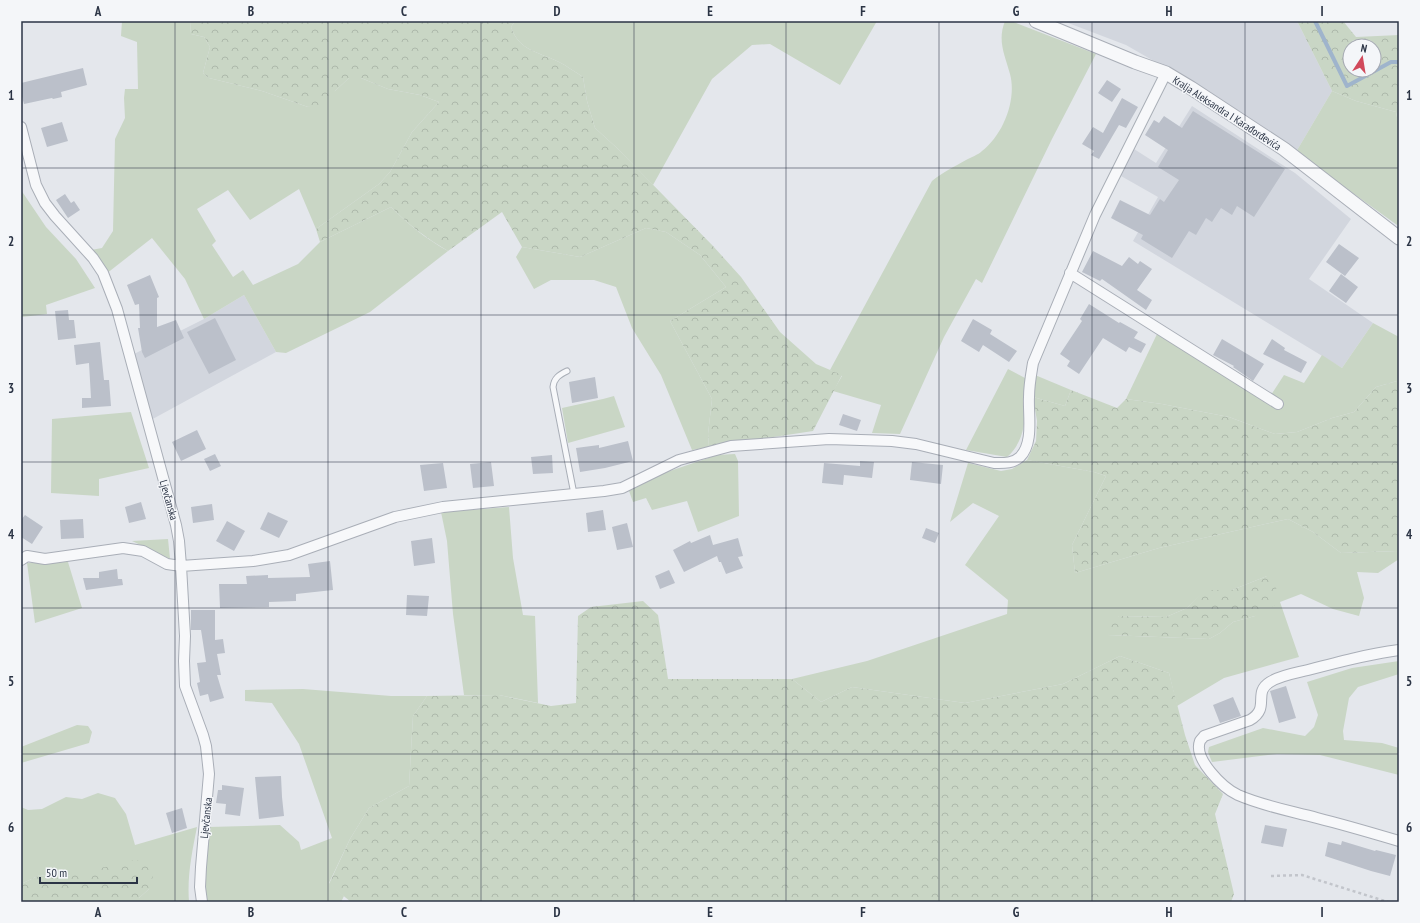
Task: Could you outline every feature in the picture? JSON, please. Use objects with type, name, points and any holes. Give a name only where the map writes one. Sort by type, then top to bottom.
[{"type":"street","name":"Kralja Aleksandra I Karađorđevića","points":[[1036,21],[1135,62],[1166,73],[1284,149],[1399,238]]},
{"type":"street","points":[[23,556],[45,559],[107,549],[123,548],[143,551],[167,564],[181,566],[253,561],[289,555],[395,517],[443,507],[622,488],[679,460],[730,446],[740,445],[828,439],[892,441],[916,444],[994,463],[1006,463],[1017,460],[1021,456],[1028,440],[1030,378],[1033,363],[1095,214],[1166,73]]},
{"type":"street","name":"Ljevčanska","points":[[21,127],[36,185],[45,203],[93,258],[103,273],[117,309],[176,525],[181,566],[185,636],[185,686],[206,746],[210,774],[201,867],[200,887],[202,902]]},
{"type":"street","points":[[1070,273],[1278,404]]},
{"type":"street","points":[[1399,650],[1352,659],[1283,677],[1270,682],[1264,687],[1261,693],[1262,707],[1258,716],[1204,736],[1200,741],[1203,762],[1222,784],[1237,794],[1269,805],[1399,841]]},
{"type":"lane","points":[[567,371],[557,377],[554,381],[553,387],[574,494]]},
{"type":"path","points":[[1271,876],[1302,875],[1388,902]]},
{"type":"shaded area","points":[[1063,21],[1297,21],[1332,91],[1296,152],[1180,76],[1126,45]]},
{"type":"shaded area","points":[[1192,106],[1295,173],[1351,219],[1309,279],[1373,323],[1342,368],[1133,241],[1158,197],[1121,176],[1134,149],[1156,163]]},
{"type":"shaded area","points":[[244,295],[276,352],[149,421],[132,355],[204,319]]},
{"type":"green space","points":[[122,21],[190,21],[191,34],[204,37],[210,47],[203,73],[209,78],[262,91],[308,107],[335,91],[349,78],[361,78],[388,89],[420,95],[439,102],[412,132],[390,172],[379,184],[316,229],[299,189],[250,220],[228,190],[197,209],[216,241],[212,245],[233,277],[243,270],[253,285],[298,264],[320,242],[391,207],[418,231],[448,251],[370,312],[286,353],[276,352],[244,295],[204,319],[185,279],[152,238],[106,274],[91,250],[102,248],[113,231],[115,139],[125,118],[125,89],[138,89],[137,42],[121,36]]},
{"type":"green space","points":[[190,21],[515,21],[511,27],[519,41],[524,46],[562,64],[583,77],[587,101],[595,128],[617,148],[713,246],[741,277],[780,332],[816,364],[842,375],[813,431],[709,447],[708,434],[712,399],[670,321],[726,287],[700,255],[666,232],[646,228],[580,257],[522,247],[502,212],[448,251],[418,231],[391,207],[320,242],[316,229],[379,184],[390,172],[412,132],[439,102],[420,95],[388,89],[361,78],[349,78],[335,91],[332,102],[308,107],[262,91],[209,78],[203,73],[210,47],[204,37],[191,34]]},
{"type":"green space","points":[[515,21],[877,21],[840,85],[770,44],[752,45],[712,79],[653,185],[595,128],[587,101],[583,77],[562,64],[524,46],[519,41],[511,27]]},
{"type":"green space","points":[[1005,21],[1011,21],[1096,54],[1052,139],[982,283],[976,279],[944,337],[900,434],[872,433],[881,405],[833,391],[842,376],[830,370],[932,181],[980,152],[990,144],[1002,126],[1010,106],[1012,95],[1012,84],[1002,42]]},
{"type":"green space","points":[[1297,21],[1343,21],[1356,37],[1399,35],[1399,128],[1396,112],[1356,101],[1332,91]]},
{"type":"green space","points":[[1332,91],[1356,101],[1396,112],[1399,128],[1399,220],[1397,225],[1296,152]]},
{"type":"green space","points":[[21,190],[46,227],[76,259],[95,288],[46,305],[47,314],[22,317]]},
{"type":"green space","points":[[646,228],[666,232],[700,255],[726,287],[670,321],[712,399],[708,434],[709,447],[692,450],[661,375],[632,328],[616,287],[594,280],[551,280],[534,289],[516,257],[522,247],[580,257]]},
{"type":"green space","points":[[1373,323],[1399,337],[1399,375],[1397,381],[1376,387],[1354,412],[1332,418],[1297,432],[1275,434],[1229,417],[1162,404],[1126,399],[1157,334],[1280,409],[1284,403],[1271,395],[1284,375],[1304,383],[1322,355],[1342,368]]},
{"type":"green space","points":[[1008,369],[1025,378],[1025,420],[1020,440],[1007,457],[966,450]]},
{"type":"green space","points":[[1035,375],[1071,390],[1065,406],[1033,397]]},
{"type":"green space","points":[[1399,375],[1399,551],[1341,553],[1313,532],[1288,519],[1159,548],[1075,573],[1072,545],[1106,476],[1094,472],[1027,460],[1036,441],[1037,421],[1033,397],[1065,406],[1071,390],[1117,408],[1126,399],[1162,404],[1229,417],[1275,434],[1297,432],[1332,418],[1354,412],[1376,387],[1397,381]]},
{"type":"green space","points":[[614,396],[625,427],[568,443],[562,408]]},
{"type":"green space","points":[[131,412],[149,468],[99,479],[99,496],[51,493],[52,419]]},
{"type":"green space","points":[[735,454],[738,461],[739,516],[698,532],[687,501],[652,510],[646,498],[633,502],[629,491],[664,473],[717,455]]},
{"type":"green space","points":[[1027,460],[1094,472],[1106,476],[1072,545],[1075,573],[1159,548],[1288,519],[1313,532],[1341,553],[1399,551],[1399,559],[1378,573],[1357,572],[1364,598],[1359,616],[1333,609],[1301,594],[1280,602],[1299,657],[1224,678],[1177,706],[1169,673],[1120,656],[1063,684],[965,703],[852,687],[821,702],[792,679],[867,661],[1007,614],[1008,600],[965,565],[999,516],[973,503],[950,522],[968,463],[1001,471],[1012,469]],"holes":[[[1267,576],[1255,616],[1233,622],[1220,633],[1209,639],[1108,635],[1119,616],[1166,617],[1187,608],[1205,590],[1232,590]]]},
{"type":"green space","points":[[509,507],[513,558],[523,615],[535,616],[538,703],[499,695],[464,695],[453,614],[447,541],[441,512]]},
{"type":"green space","points":[[168,539],[170,559],[132,541]]},
{"type":"green space","points":[[68,562],[82,608],[35,623],[27,563]]},
{"type":"green space","points":[[1267,576],[1275,579],[1277,595],[1275,605],[1255,616],[1233,622],[1220,633],[1209,639],[1108,635],[1109,623],[1119,616],[1166,617],[1187,608],[1204,590],[1232,590]]},
{"type":"green space","points":[[643,601],[658,615],[668,679],[792,679],[821,702],[852,687],[965,703],[1063,684],[1120,656],[1169,673],[1185,735],[1195,765],[1223,794],[1215,814],[1234,894],[1231,902],[351,902],[329,884],[350,839],[369,808],[409,786],[413,716],[427,696],[499,695],[551,706],[576,703],[578,616],[591,607]]},
{"type":"green space","points":[[1399,661],[1399,674],[1358,687],[1349,698],[1343,731],[1344,740],[1382,743],[1399,748],[1399,775],[1320,755],[1277,754],[1212,762],[1208,752],[1209,747],[1263,728],[1305,736],[1314,727],[1318,715],[1307,682],[1352,668]]},
{"type":"green space","points":[[303,689],[391,696],[427,696],[413,716],[409,786],[369,808],[350,839],[329,883],[344,896],[341,902],[207,902],[204,886],[209,827],[280,825],[299,842],[301,850],[332,838],[299,744],[272,703],[245,701],[245,690]]},
{"type":"green space","points":[[77,725],[88,726],[92,732],[89,743],[21,763],[21,747]]},
{"type":"green space","points":[[98,793],[115,798],[126,814],[135,845],[197,827],[189,873],[189,902],[139,902],[139,898],[149,889],[70,875],[63,879],[40,875],[21,884],[21,807],[28,810],[42,809],[66,797],[82,799]]},
{"type":"green space","points":[[135,860],[148,863],[154,873],[149,889],[139,898],[139,902],[21,902],[21,884],[40,875],[63,879],[70,875]]},
{"type":"building","points":[[83,68],[87,85],[61,92],[62,97],[24,104],[21,93],[21,83]]},
{"type":"building","points":[[1107,80],[1121,89],[1112,102],[1098,93]]},
{"type":"building","points":[[1122,98],[1138,107],[1126,128],[1119,125],[1099,159],[1091,155],[1094,151],[1082,144],[1093,127],[1103,133]]},
{"type":"building","points":[[1193,111],[1285,169],[1254,217],[1237,206],[1232,215],[1221,208],[1212,222],[1206,218],[1196,235],[1189,231],[1172,258],[1141,239],[1143,235],[1111,218],[1120,200],[1150,215],[1160,199],[1164,202],[1179,180],[1158,167],[1168,150],[1145,135],[1154,120],[1159,123],[1164,116],[1182,128]]},
{"type":"building","points":[[62,122],[68,141],[47,147],[41,128]]},
{"type":"building","points":[[65,194],[71,203],[74,201],[80,210],[68,218],[56,200]]},
{"type":"building","points":[[1339,244],[1359,258],[1345,276],[1326,262]]},
{"type":"building","points":[[1093,251],[1122,266],[1129,257],[1138,264],[1140,261],[1152,269],[1137,290],[1152,300],[1146,310],[1102,279],[1100,281],[1082,272]]},
{"type":"building","points":[[1341,274],[1358,287],[1346,303],[1329,291]]},
{"type":"building","points":[[150,275],[159,297],[157,298],[157,327],[176,320],[184,338],[145,358],[142,352],[138,328],[140,328],[139,304],[135,305],[127,285]]},
{"type":"building","points":[[1089,304],[1119,323],[1120,322],[1138,332],[1134,338],[1146,344],[1141,353],[1129,347],[1126,352],[1103,338],[1079,374],[1067,366],[1070,361],[1060,354],[1082,321],[1080,319]]},
{"type":"building","points":[[68,310],[69,320],[74,320],[76,338],[58,340],[55,311]]},
{"type":"building","points":[[215,318],[236,360],[209,374],[187,332]]},
{"type":"building","points":[[973,319],[992,330],[990,334],[1017,351],[1009,362],[983,345],[979,352],[961,341]]},
{"type":"building","points":[[1222,339],[1264,364],[1253,381],[1233,367],[1234,366],[1213,355]]},
{"type":"building","points":[[1272,339],[1285,348],[1284,350],[1307,362],[1301,373],[1263,354]]},
{"type":"building","points":[[100,342],[104,380],[109,380],[111,406],[82,408],[82,398],[91,398],[89,363],[76,365],[74,345]]},
{"type":"building","points":[[595,377],[598,398],[572,403],[569,382]]},
{"type":"building","points":[[843,414],[861,420],[857,431],[839,425]]},
{"type":"building","points":[[197,430],[206,449],[181,461],[172,442]]},
{"type":"building","points":[[628,441],[633,461],[580,472],[576,448],[599,445],[599,448]]},
{"type":"building","points":[[215,454],[221,466],[210,471],[204,459]]},
{"type":"building","points":[[552,455],[553,473],[533,474],[531,457]]},
{"type":"building","points":[[860,461],[874,462],[872,478],[844,475],[843,485],[822,483],[824,463],[860,466]]},
{"type":"building","points":[[491,462],[494,486],[473,488],[470,464]]},
{"type":"building","points":[[912,462],[943,465],[941,484],[910,480]]},
{"type":"building","points":[[443,463],[447,488],[424,491],[420,465]]},
{"type":"building","points":[[141,502],[146,519],[129,523],[125,507]]},
{"type":"building","points":[[212,504],[214,520],[193,523],[191,507]]},
{"type":"building","points":[[603,510],[606,530],[588,532],[586,513]]},
{"type":"building","points":[[268,512],[288,521],[279,538],[260,529]]},
{"type":"building","points":[[25,515],[43,527],[32,544],[21,537],[21,520]]},
{"type":"building","points":[[83,519],[84,538],[61,539],[60,520]]},
{"type":"building","points":[[227,521],[245,531],[234,551],[216,541]]},
{"type":"building","points":[[627,523],[633,547],[617,550],[612,527]]},
{"type":"building","points":[[926,528],[939,533],[935,543],[922,538]]},
{"type":"building","points":[[710,535],[713,545],[738,538],[743,556],[738,557],[743,568],[726,574],[717,556],[684,572],[673,550],[690,541],[691,543]]},
{"type":"building","points":[[432,538],[435,563],[414,566],[411,541]]},
{"type":"building","points":[[330,561],[333,590],[296,594],[296,601],[269,602],[269,607],[220,608],[219,584],[247,584],[246,576],[268,575],[268,578],[310,577],[308,564]]},
{"type":"building","points":[[117,569],[118,579],[122,579],[123,585],[86,590],[83,578],[99,578],[99,572]]},
{"type":"building","points":[[669,570],[675,583],[660,589],[655,576]]},
{"type":"building","points":[[407,595],[429,596],[427,616],[406,615]]},
{"type":"building","points":[[191,610],[215,610],[215,640],[223,639],[225,653],[217,654],[221,675],[217,675],[224,698],[210,702],[208,694],[200,696],[197,683],[200,682],[197,663],[206,662],[201,630],[191,630]]},
{"type":"building","points":[[1286,686],[1296,718],[1279,723],[1270,691]]},
{"type":"building","points":[[1233,697],[1241,716],[1220,723],[1213,705]]},
{"type":"building","points":[[281,776],[284,816],[259,819],[255,777]]},
{"type":"building","points":[[222,785],[244,788],[240,816],[225,814],[226,804],[216,803],[218,790],[222,790]]},
{"type":"building","points":[[182,808],[187,828],[172,833],[166,813]]},
{"type":"building","points":[[1265,825],[1287,829],[1283,847],[1261,843]]},
{"type":"building","points":[[1342,841],[1375,851],[1396,855],[1390,876],[1325,856],[1328,842],[1341,845]]},
{"type":"waterway","points":[[1315,21],[1347,86],[1391,62],[1399,62]]}]
